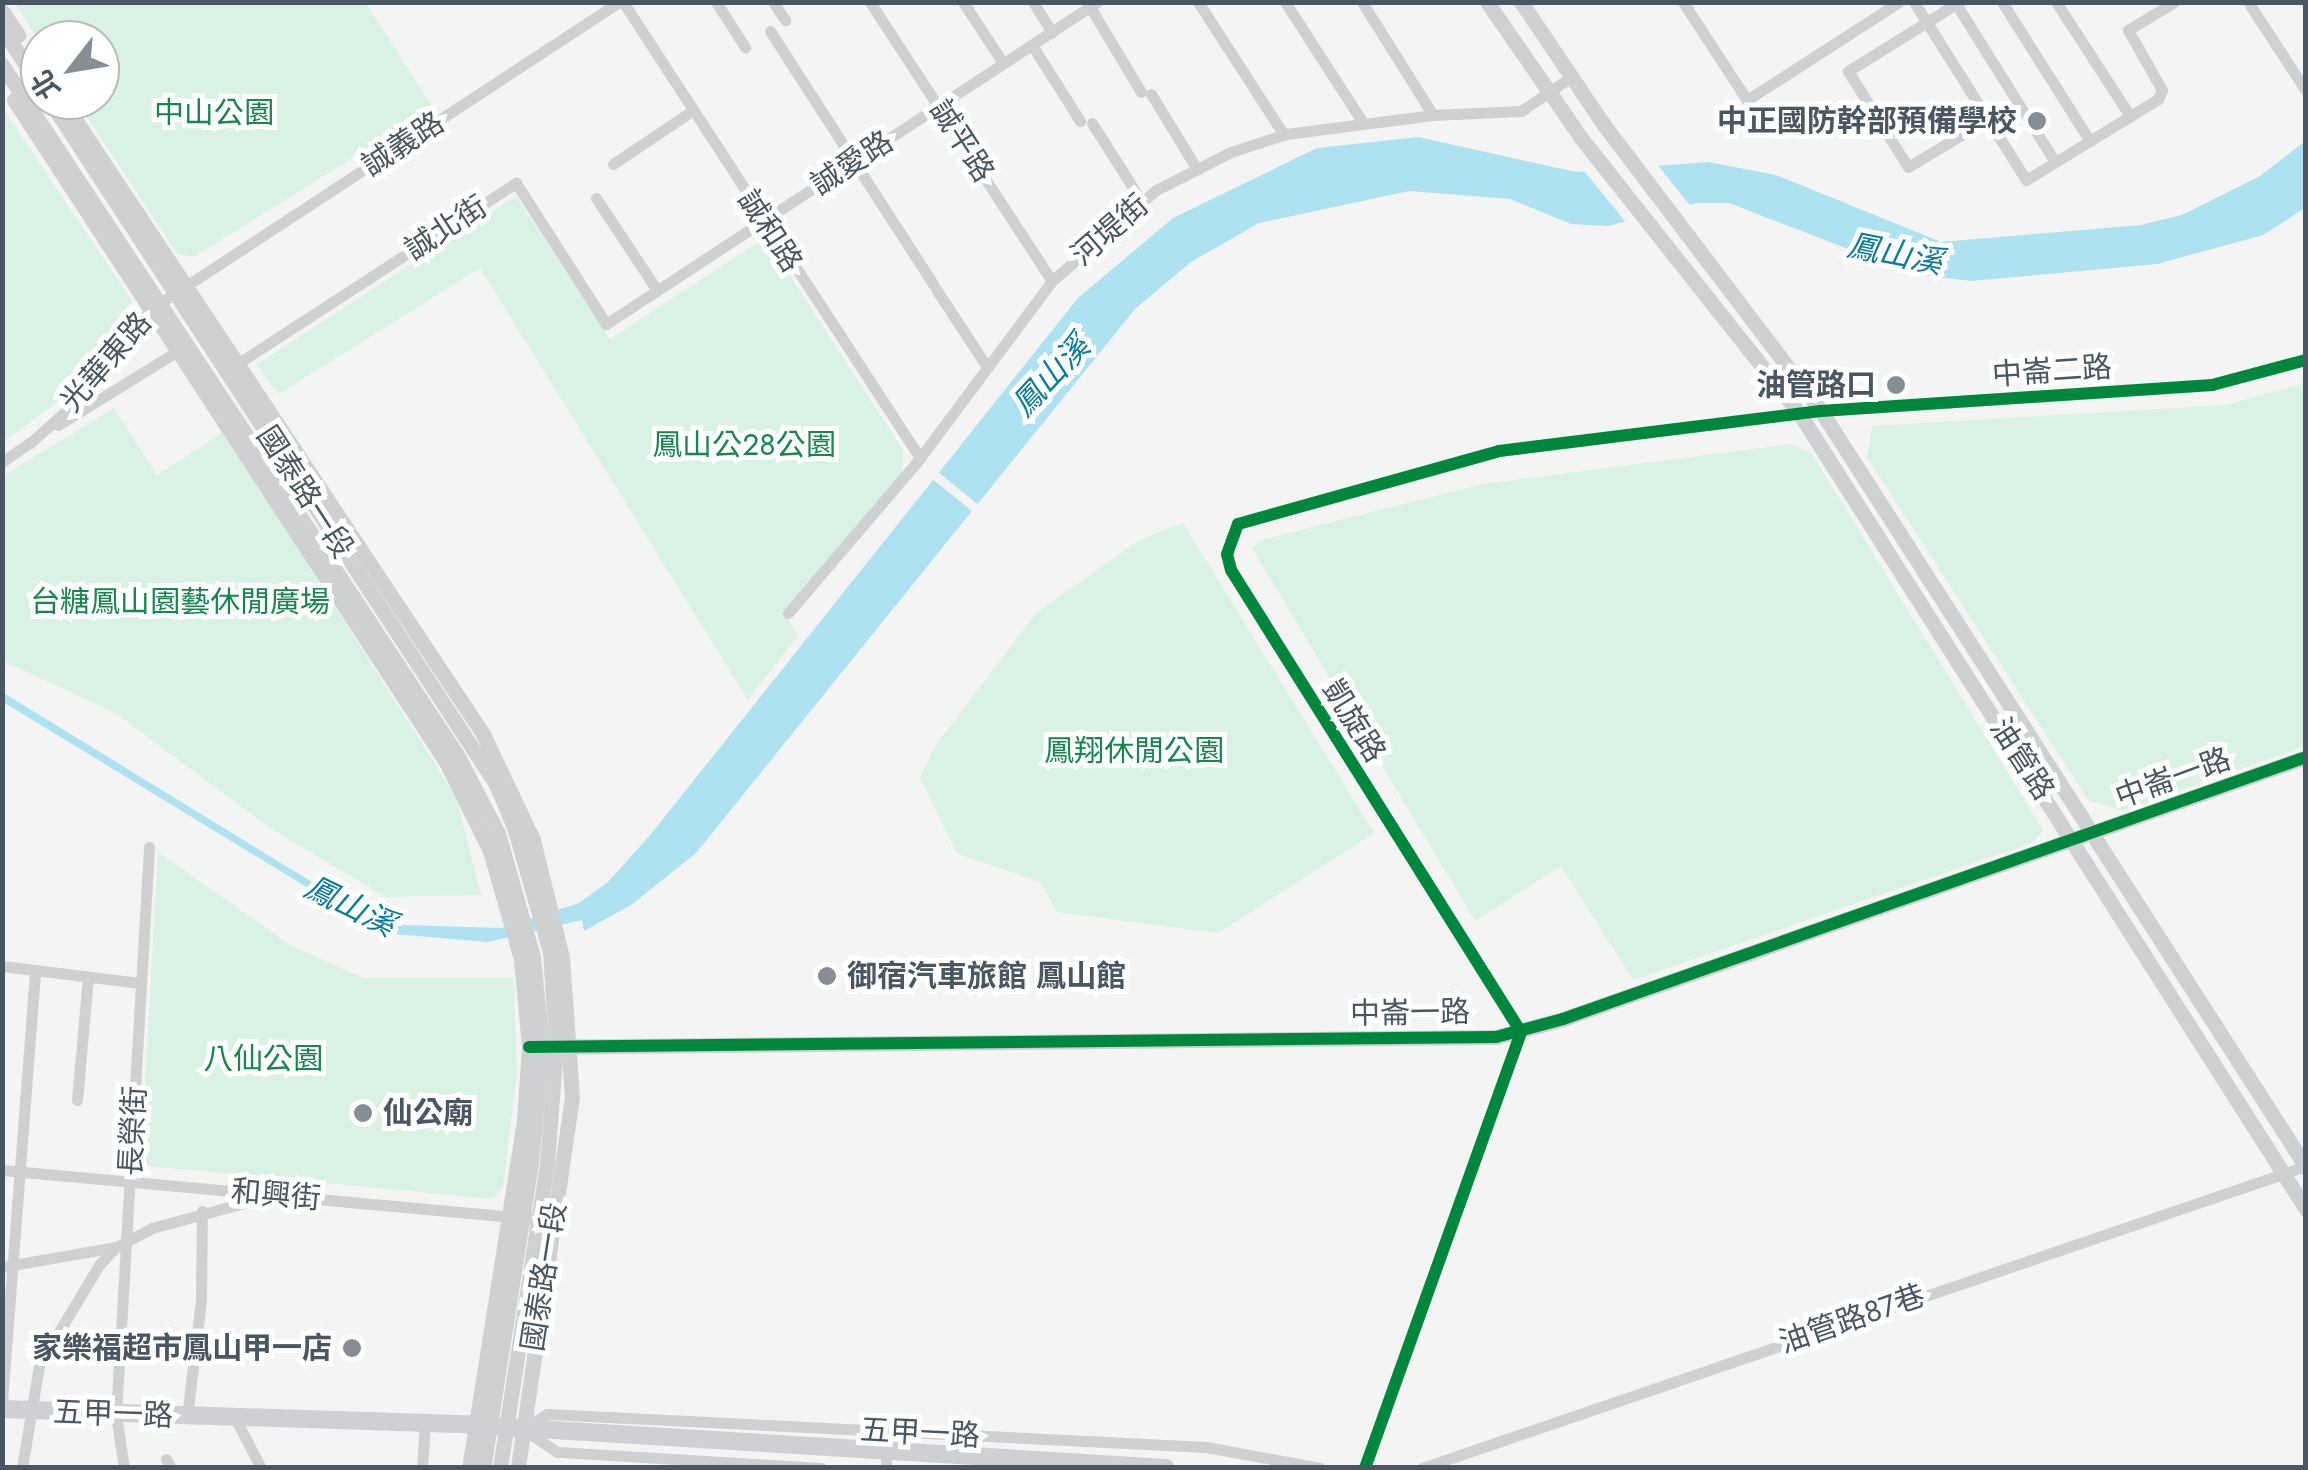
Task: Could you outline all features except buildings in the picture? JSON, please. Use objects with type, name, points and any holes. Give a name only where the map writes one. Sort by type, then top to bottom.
[{"type":"main road","name":"五甲一路","points":[[2,1405],[27,1411],[487,1426],[886,1460],[1163,1467]]},
{"type":"street","name":"誠和路","points":[[621,2],[920,458]]},
{"type":"street","name":"誠義路","points":[[168,297],[621,2]]},
{"type":"street","points":[[716,2],[745,47]]},
{"type":"street","points":[[773,2],[785,20]]},
{"type":"street","name":"誠平路","points":[[870,2],[1052,281]]},
{"type":"street","points":[[963,2],[1003,63]]},
{"type":"street","points":[[1033,2],[1052,32]]},
{"type":"street","points":[[1198,2],[1284,135]]},
{"type":"street","points":[[1285,2],[1364,124]]},
{"type":"street","points":[[1362,2],[1433,115]]},
{"type":"street","points":[[1487,2],[1581,138],[1800,414]]},
{"type":"street","points":[[1521,2],[1604,124],[1821,411]]},
{"type":"street","points":[[1683,2],[1747,100],[1899,2]]},
{"type":"street","points":[[1914,2],[2026,180],[2130,116],[2162,90],[2128,30],[2174,2]]},
{"type":"street","points":[[2002,2],[2090,141]]},
{"type":"street","points":[[2056,2],[2130,116]]},
{"type":"street","points":[[2248,2],[2306,91]]},
{"type":"street","points":[[1988,119],[1908,167],[1848,72],[1958,3],[2056,162]]},
{"type":"street","points":[[1094,5],[1197,169]]},
{"type":"street","name":"誠愛路","points":[[606,324],[1094,5]]},
{"type":"street","points":[[2,11],[20,38]]},
{"type":"street","points":[[2,29],[20,56]]},
{"type":"street","points":[[770,31],[987,368]]},
{"type":"street","points":[[1032,46],[1142,202]]},
{"type":"street","name":"國泰路一段","points":[[2,65],[116,245]]},
{"type":"street","name":"河堤街","points":[[788,612],[920,458],[1052,281],[1142,202],[1197,169],[1284,135],[1433,115],[1509,114],[1571,78]]},
{"type":"street","name":"國泰路一段","points":[[2,83],[116,245],[237,364],[483,734],[512,786],[528,899],[527,958],[550,1046],[572,1098],[527,1218],[487,1426]]},
{"type":"street","points":[[613,164],[692,111]]},
{"type":"street","name":"國泰路一段","points":[[61,120],[168,297],[496,784],[528,899]]},
{"type":"street","name":"國泰路一段","points":[[73,120],[168,297],[178,351],[446,762],[555,950],[550,1046],[527,1218],[487,1426]]},
{"type":"street","name":"誠北街","points":[[237,364],[516,183],[606,324]]},
{"type":"street","points":[[596,198],[657,290]]},
{"type":"street","name":"光華東路","points":[[30,442],[66,411],[168,297]]},
{"type":"street","name":"光華東路","points":[[2,462],[178,351]]},
{"type":"street","name":"中崙二路","points":[[1800,414],[2212,385],[2306,360]]},
{"type":"street","name":"油管路","points":[[1821,411],[2306,1209]]},
{"type":"street","name":"油管路","points":[[1800,414],[2305,1167]]},
{"type":"street","name":"凱旋路","points":[[1522,1032],[1231,570],[1231,536],[1238,524],[1256,517],[1499,451],[1800,414]]},
{"type":"street","name":"中崙一路","points":[[550,1046],[933,1047],[1522,1032],[2306,757]]},
{"type":"street","name":"長榮街","points":[[124,1468],[116,1414],[149,847]]},
{"type":"street","points":[[2,966],[140,983]]},
{"type":"street","points":[[2,1405],[8,1266],[20,1172],[35,970]]},
{"type":"street","points":[[77,1100],[88,976]]},
{"type":"street","points":[[1365,1468],[1522,1032]]},
{"type":"street","name":"油管路87巷","points":[[1422,1468],[2305,1167]]},
{"type":"street","name":"和興街","points":[[2,1170],[527,1218]]},
{"type":"street","points":[[22,1468],[27,1411],[38,1365],[60,1325],[116,1247],[202,1211],[282,1196]]},
{"type":"street","points":[[186,1417],[201,1300],[202,1211]]},
{"type":"street","name":"國泰路一段","points":[[518,1468],[523,1429],[527,1218]]},
{"type":"street","points":[[8,1266],[116,1247]]},
{"type":"street","name":"五甲一路","points":[[822,1468],[666,1463],[579,1453],[547,1448],[523,1429],[547,1414],[1161,1446],[1320,1468]]},
{"type":"street","points":[[235,1418],[261,1468]]},
{"type":"street","points":[[422,1468],[426,1424]]},
{"type":"street","points":[[469,1468],[487,1426]]},
{"type":"street","points":[[483,1468],[487,1426]]},
{"type":"street","points":[[487,1426],[500,1468]]},
{"type":"street","points":[[886,1431],[886,1460]]},
{"type":"street","points":[[1015,1438],[1016,1463]]},
{"type":"street","points":[[1161,1446],[1163,1467]]},
{"type":"street","points":[[579,1453],[584,1468]]},
{"type":"green space","name":"中山公園","points":[[15,3],[366,3],[433,108],[194,257],[177,254],[89,120],[120,120],[120,20],[26,20]]},
{"type":"green space","points":[[2,107],[132,301],[60,400],[3,442]]},
{"type":"green space","name":"鳳山公28公園","points":[[516,196],[610,339],[757,243],[772,248],[903,450],[902,472],[784,612],[798,636],[748,700],[480,268],[279,394],[256,365]]},
{"type":"green space","points":[[2305,383],[2305,746],[2123,811],[2088,800],[1867,457],[1872,426],[2226,405]]},
{"type":"green space","name":"台糖鳳山園藝休閒廣場","points":[[114,408],[157,475],[224,432],[456,797],[481,895],[386,897],[270,828],[114,712],[3,661],[3,476]]},
{"type":"green space","points":[[1791,444],[1812,454],[2043,830],[2034,842],[1633,980],[1561,866],[1475,921],[1252,548],[1265,539],[1483,484]]},
{"type":"green space","name":"鳳翔休閒公園","points":[[1183,523],[1374,833],[1218,933],[1057,912],[1040,882],[957,854],[920,778],[935,746],[1036,613],[1138,541]]},
{"type":"green space","name":"八仙公園","points":[[158,852],[292,946],[363,978],[514,978],[517,1072],[503,1187],[493,1199],[148,1166],[141,1156]]},
{"type":"water","name":"鳳山溪","points":[[1418,137],[1576,172],[1708,162],[1776,175],[1941,242],[2141,225],[2182,215],[2260,176],[2305,141],[2305,208],[2263,235],[2157,264],[1971,281],[1913,274],[1729,203],[1697,203],[1608,226],[1571,224],[1510,199],[1409,191],[1259,223],[1191,262],[1135,309],[696,853],[631,905],[584,931],[582,920],[488,942],[382,933],[3,702],[2,692],[369,917],[403,925],[501,928],[579,903],[608,882],[651,834],[1078,298],[1173,218],[1317,148]]},
{"type":"pier","points":[[1652,158],[1693,209],[1629,226],[1580,166]]},
{"type":"pier","points":[[938,472],[982,507],[976,514],[932,479]]},
{"type":"cycle path","points":[[1365,1468],[1521,1032],[1231,570],[1227,554],[1238,524],[1499,451],[1821,411],[2212,385],[2306,360]]},
{"type":"cycle path","points":[[529,1047],[1496,1037],[1563,1019],[2306,757]]},
{"type":"place","name":"中正國防幹部預備學校","points":[[2037,121]]},
{"type":"place","name":"油管路口","points":[[1896,385]]},
{"type":"place","name":"御宿汽車旅館 鳳山館","points":[[827,976]]},
{"type":"place","name":"仙公廟","points":[[363,1113]]},
{"type":"place","name":"家樂福超市鳳山甲一店","points":[[352,1348]]}]
